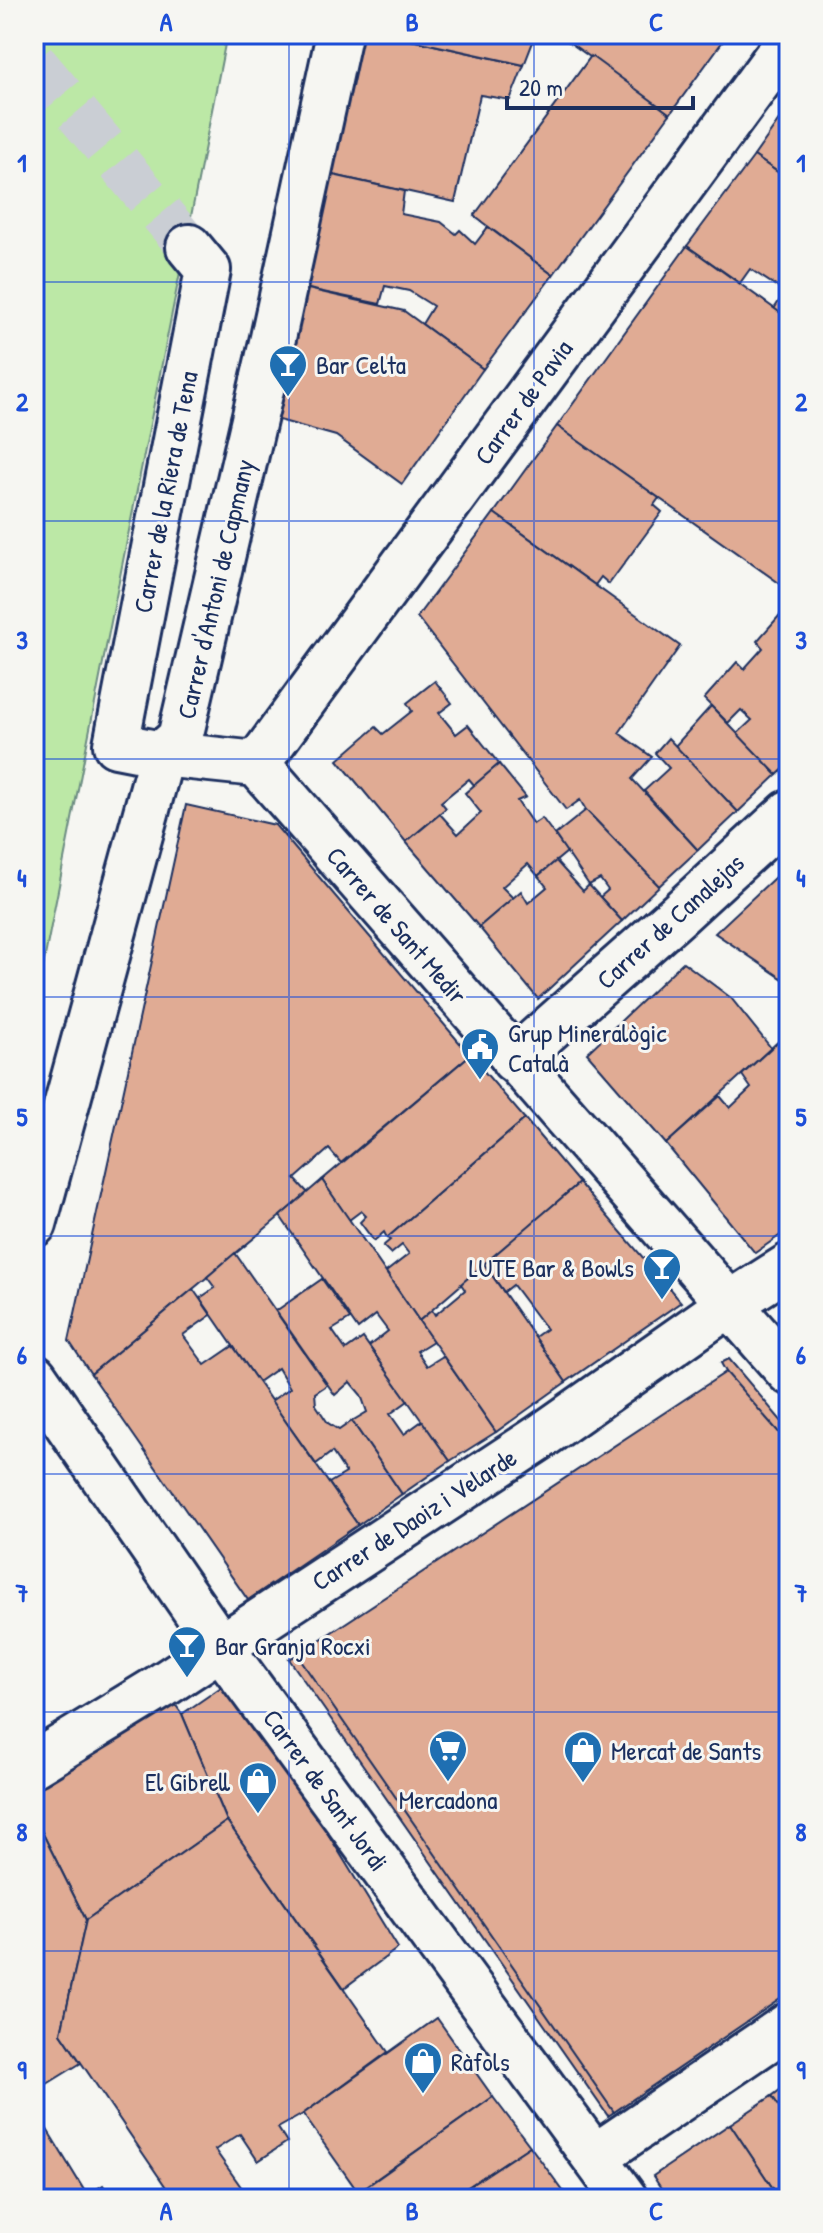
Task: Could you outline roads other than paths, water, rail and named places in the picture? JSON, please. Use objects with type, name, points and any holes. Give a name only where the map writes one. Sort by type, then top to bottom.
[{"type":"street","name":"Carrer d'Antoni de Capmany","points":[[34,1224],[162,754],[180,738],[273,338],[339,34]]},
{"type":"street","name":"Carrer de Pavia","points":[[257,764],[789,40]]},
{"type":"street","name":"Carrer de la Riera de Tena","points":[[162,754],[116,745],[208,270],[189,247]]},
{"type":"street","points":[[162,754],[257,764]]},
{"type":"street","name":"Carrer de Sant Medir","points":[[257,764],[724,1307],[789,1372]]},
{"type":"street","name":"Carrer de Canalejas","points":[[514,1060],[789,813]]},
{"type":"street","name":"Carrer de Daoiz i Velarde","points":[[34,1764],[160,1687],[539,1438],[724,1307],[789,1266]]},
{"type":"street","name":"Carrer de Sant Jordi","points":[[34,1376],[220,1646],[625,2199]]},
{"type":"street","points":[[596,2156],[789,2025]]},
{"type":"tunnel","points":[[34,62],[189,247]]},
{"type":"place","name":"Bar Celta","points":[[288,398]]},
{"type":"place","name":"Grup Mineralògic Català","points":[[480,1081]]},
{"type":"place","name":"LUTE Bar & Bowls","points":[[662,1301]]},
{"type":"place","name":"Bar Granja Rocxi","points":[[187,1679]]},
{"type":"place","name":"Mercadona","points":[[448,1783]]},
{"type":"place","name":"Mercat de Sants","points":[[583,1784]]},
{"type":"place","name":"El Gibrell","points":[[258,1815]]},
{"type":"place","name":"Ràfols","points":[[423,2095]]}]
